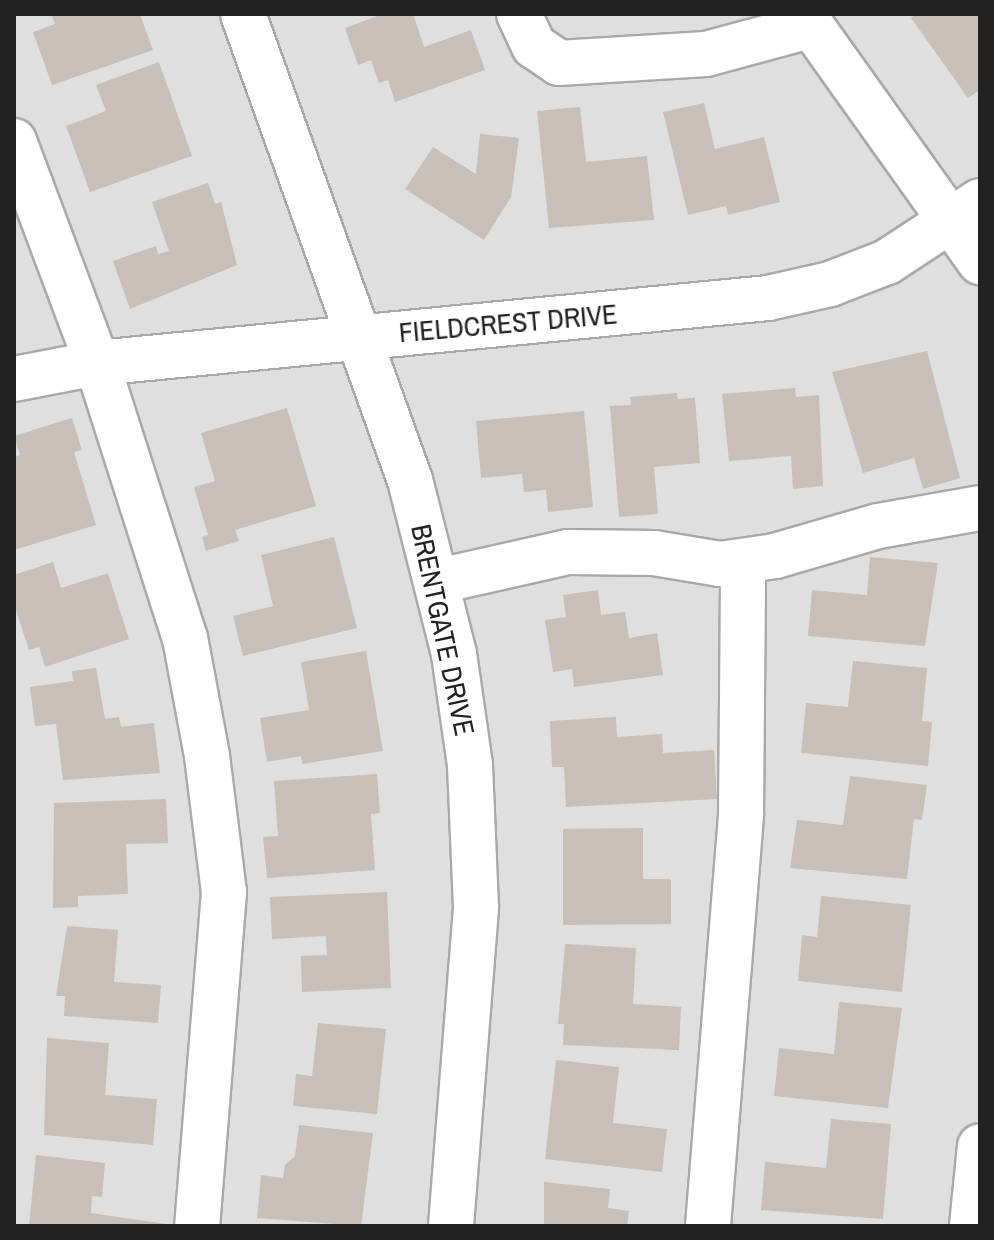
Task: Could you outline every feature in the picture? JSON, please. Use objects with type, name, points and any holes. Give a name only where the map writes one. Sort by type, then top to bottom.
[{"type":"street","name":"BRENTGATE DRIVE","points":[[243,14],[410,480],[439,581],[470,765],[476,908],[451,1226]]},
{"type":"street","points":[[519,14],[534,46],[559,63],[706,54],[806,20],[966,210],[980,262]]},
{"type":"street","points":[[14,141],[97,363],[185,638],[224,892],[197,1226]]},
{"type":"street","name":"FIELDCREST DRIVE","points":[[14,379],[97,363],[768,298],[830,284],[887,262],[966,210]]},
{"type":"street","points":[[439,581],[568,552],[654,553],[720,564],[743,561],[878,526],[980,508]]},
{"type":"street","points":[[708,1226],[741,813],[743,561]]},
{"type":"street","points":[[972,1226],[980,1146]]},
{"type":"shaded area","points":[[14,14],[980,14],[980,1226],[14,1226]]},
{"type":"building","points":[[51,14],[140,14],[153,50],[52,85],[33,32],[55,24]]},
{"type":"building","points":[[383,14],[413,14],[424,47],[471,30],[485,70],[395,102],[388,80],[379,83],[371,60],[358,65],[345,28]]},
{"type":"building","points":[[916,14],[980,14],[980,90],[968,98],[911,18]]},
{"type":"building","points":[[159,62],[192,156],[90,192],[66,126],[106,111],[96,85]]},
{"type":"building","points":[[704,103],[715,149],[764,137],[780,202],[728,215],[726,206],[688,215],[663,112]]},
{"type":"building","points":[[580,107],[586,162],[647,156],[654,220],[549,228],[537,111]]},
{"type":"building","points":[[480,134],[519,138],[511,197],[484,240],[405,189],[433,147],[476,174]]},
{"type":"building","points":[[208,183],[215,204],[221,202],[237,265],[130,309],[113,261],[156,246],[158,254],[169,251],[152,202]]},
{"type":"building","points":[[927,351],[960,478],[923,489],[914,458],[863,473],[832,372]]},
{"type":"building","points":[[795,388],[796,397],[819,395],[823,486],[793,489],[791,456],[729,461],[722,394]]},
{"type":"building","points":[[677,393],[678,399],[695,398],[700,463],[654,467],[658,514],[619,517],[610,406],[631,405],[630,397]]},
{"type":"building","points":[[287,408],[316,506],[235,530],[239,541],[206,551],[202,537],[208,535],[194,487],[215,481],[201,433]]},
{"type":"building","points":[[584,411],[593,507],[548,512],[546,490],[524,492],[522,474],[481,478],[476,421]]},
{"type":"building","points":[[72,418],[82,450],[74,452],[96,525],[14,550],[14,457],[20,455],[14,436]]},
{"type":"building","points":[[334,537],[357,628],[243,656],[233,616],[273,606],[261,555]]},
{"type":"building","points":[[870,557],[938,563],[925,646],[808,636],[812,590],[867,595]]},
{"type":"building","points":[[53,562],[61,588],[108,573],[129,639],[45,667],[39,647],[29,650],[14,604],[14,575]]},
{"type":"building","points":[[598,590],[601,615],[625,612],[629,638],[657,633],[663,675],[574,687],[572,669],[553,672],[545,620],[566,617],[563,595]]},
{"type":"building","points":[[366,651],[383,751],[302,764],[301,756],[267,762],[260,718],[309,710],[301,662]]},
{"type":"building","points":[[853,661],[927,668],[922,721],[932,722],[928,766],[801,753],[806,703],[848,707]]},
{"type":"building","points":[[96,668],[105,719],[119,717],[121,727],[154,723],[160,773],[63,780],[56,724],[35,726],[30,687],[73,681],[72,671]]},
{"type":"building","points":[[616,717],[617,737],[662,734],[663,753],[714,750],[717,799],[566,807],[564,767],[552,767],[550,721]]},
{"type":"building","points":[[377,774],[380,813],[371,814],[375,870],[267,878],[263,837],[278,836],[274,781]]},
{"type":"building","points":[[850,776],[927,785],[922,820],[914,819],[907,879],[790,868],[797,820],[843,825]]},
{"type":"building","points":[[166,799],[168,843],[126,844],[128,894],[78,896],[78,907],[53,908],[54,803]]},
{"type":"building","points":[[643,828],[643,879],[671,879],[671,924],[563,925],[563,829]]},
{"type":"building","points":[[387,892],[391,988],[302,992],[301,956],[327,955],[326,936],[272,939],[270,897]]},
{"type":"building","points":[[821,896],[911,905],[902,992],[798,981],[802,935],[817,937]]},
{"type":"building","points":[[67,926],[118,930],[114,982],[161,985],[158,1023],[64,1016],[65,996],[56,996]]},
{"type":"building","points":[[565,944],[636,948],[633,1004],[681,1007],[679,1050],[563,1045],[564,1024],[558,1024]]},
{"type":"building","points":[[839,1002],[902,1008],[888,1108],[774,1096],[779,1048],[834,1054]]},
{"type":"building","points":[[318,1023],[386,1029],[377,1114],[293,1106],[296,1074],[312,1076]]},
{"type":"building","points":[[47,1038],[109,1043],[105,1095],[157,1099],[153,1145],[44,1135]]},
{"type":"building","points":[[556,1060],[619,1067],[613,1123],[667,1129],[662,1172],[545,1159]]},
{"type":"building","points":[[831,1119],[891,1124],[883,1219],[761,1210],[765,1162],[826,1168]]},
{"type":"building","points":[[299,1125],[373,1133],[361,1226],[257,1218],[261,1175],[283,1178],[285,1165],[295,1156]]},
{"type":"building","points":[[36,1155],[105,1163],[102,1197],[92,1196],[91,1213],[180,1226],[29,1226]]},
{"type":"building","points":[[544,1182],[610,1189],[608,1208],[629,1211],[627,1226],[544,1226]]}]
